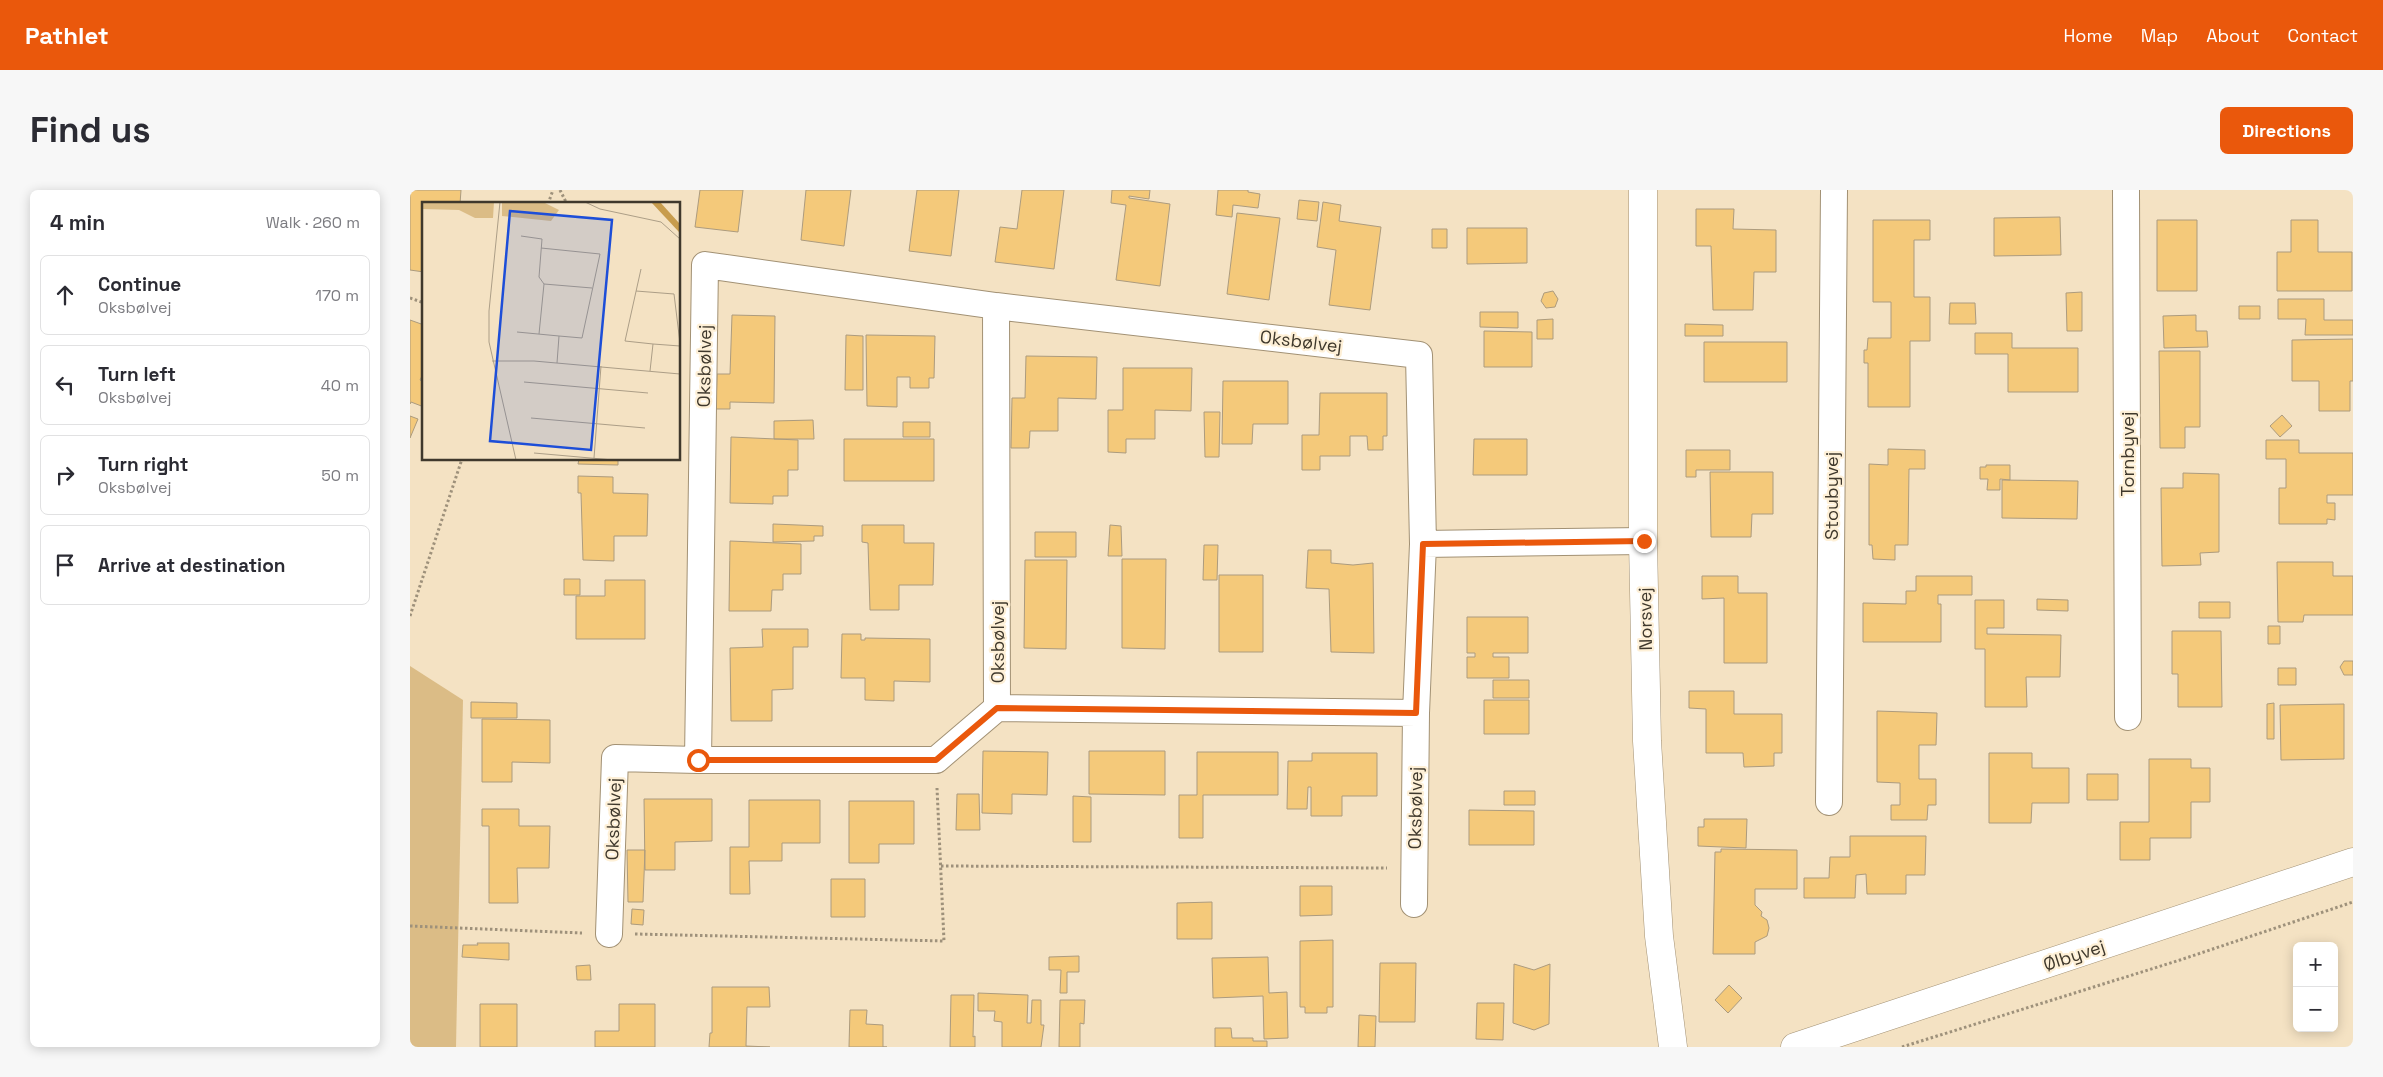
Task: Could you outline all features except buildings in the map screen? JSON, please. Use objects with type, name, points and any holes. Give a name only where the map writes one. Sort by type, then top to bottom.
[{"type":"street","name":"Norsvej","points":[[1643,190],[1644,541],[1647,741],[1659,936],[1673,1047]]},
{"type":"street","name":"Stoubyvej","points":[[1829,802],[1834,190]]},
{"type":"street","name":"Tornbyvej","points":[[2126,190],[2128,717]]},
{"type":"street","name":"Oksbølvej","points":[[698,760],[705,265],[996,306],[1419,355],[1423,544],[1416,713],[1414,904]]},
{"type":"street","name":"Oksbølvej","points":[[996,306],[997,708]]},
{"type":"street","points":[[1423,544],[1644,541]]},
{"type":"street","name":"Oksbølvej","points":[[609,934],[615,758],[936,760],[997,708],[1416,713]]},
{"type":"street","name":"Ølbyvej","points":[[1795,1047],[2353,862]]},
{"type":"path","points":[[549,202],[553,190]]},
{"type":"path","points":[[560,190],[566,202]]},
{"type":"path","points":[[410,298],[422,302]]},
{"type":"path","points":[[410,616],[462,460]]},
{"type":"path","points":[[410,926],[609,934],[944,941],[936,760]]},
{"type":"path","points":[[940,866],[1414,868]]},
{"type":"path","points":[[1902,1047],[2171,963],[2353,902]]},
{"type":"shaded area","points":[[410,666],[463,700],[456,1047],[410,1047]]},
{"type":"route","points":[[698,760],[936,760],[997,708],[1416,713],[1423,544],[1644,541]]}]
